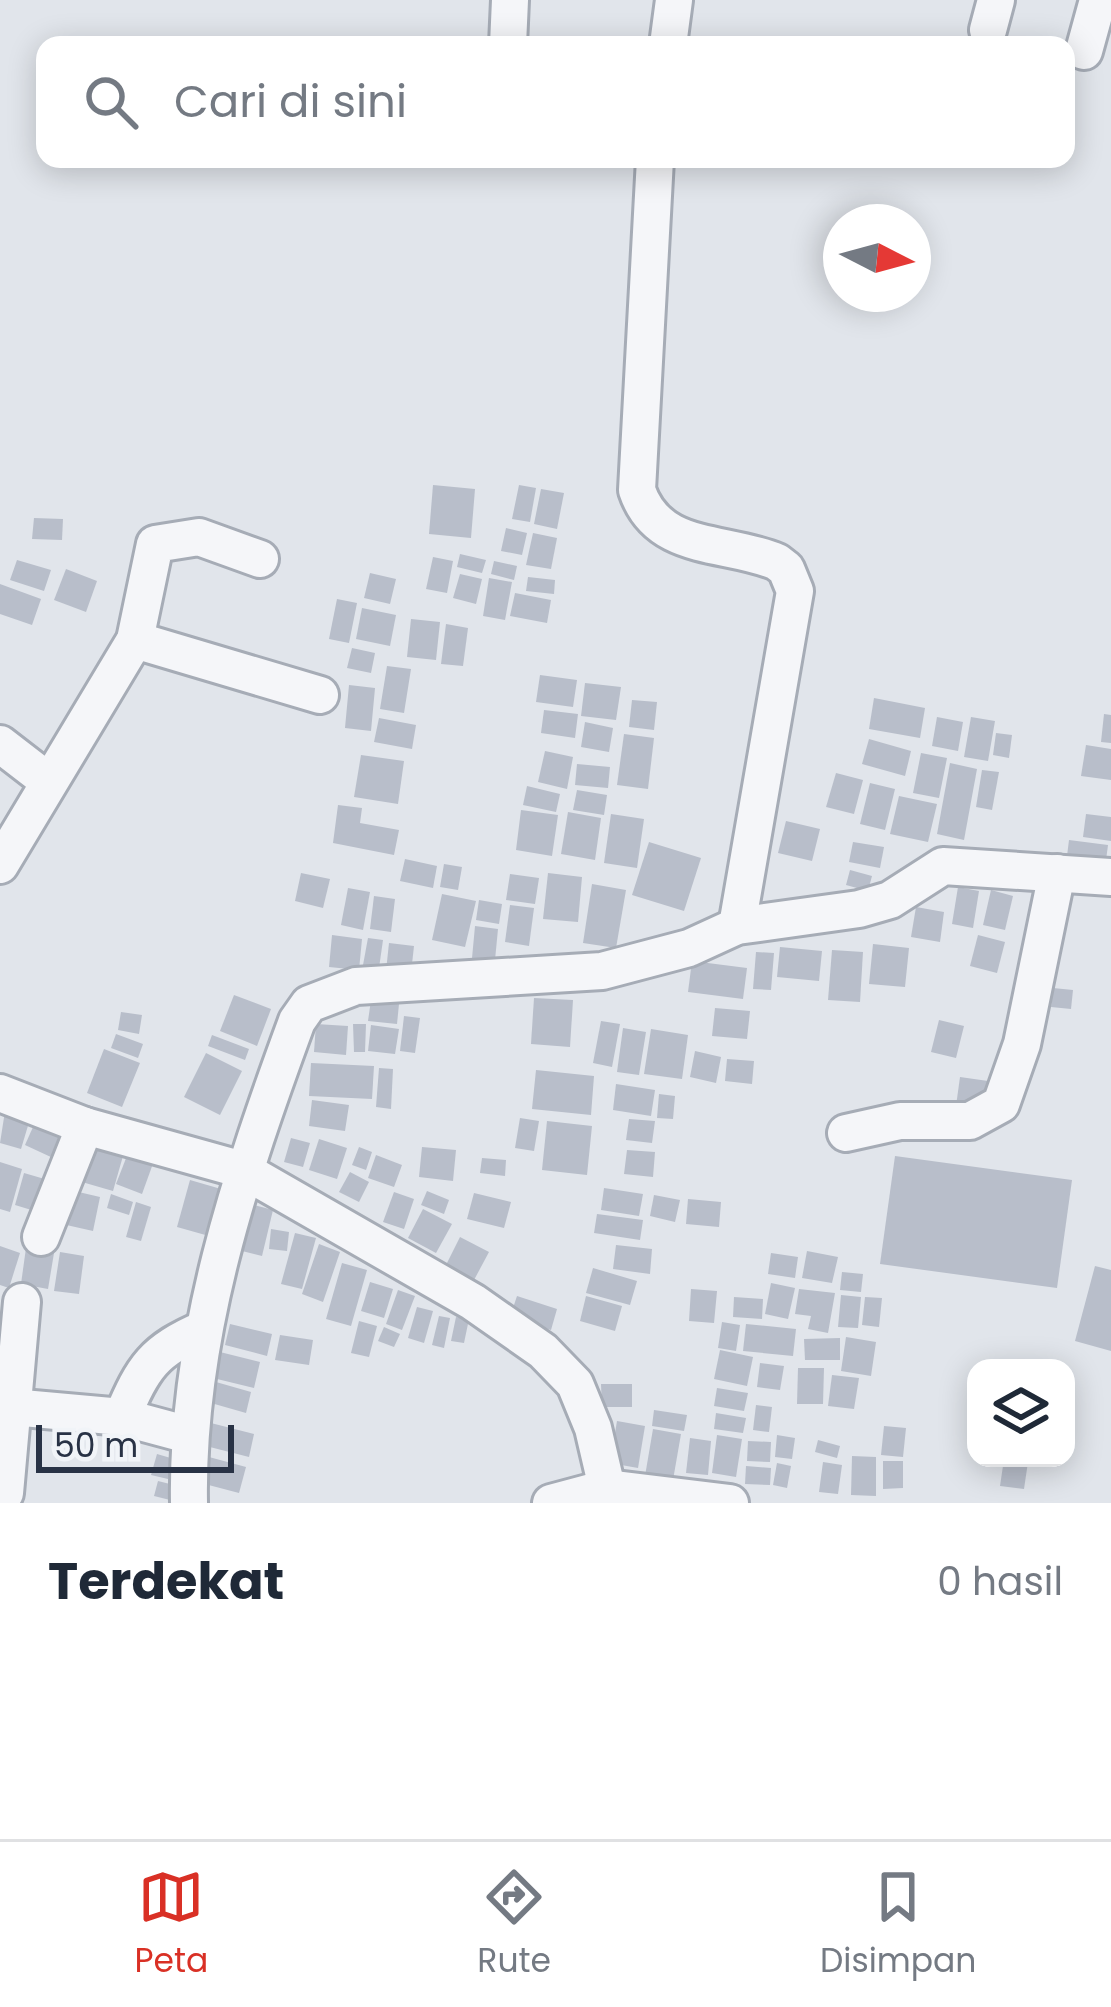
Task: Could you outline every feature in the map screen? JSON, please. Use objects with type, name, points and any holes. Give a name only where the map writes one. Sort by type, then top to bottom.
[{"type":"street","points":[[508,36],[510,0]]},
{"type":"street","points":[[669,36],[674,0]]},
{"type":"street","points":[[1084,51],[1098,0]]},
{"type":"street","points":[[655,168],[638,490],[643,505],[672,536],[765,557],[786,569],[795,591],[737,926]]},
{"type":"street","points":[[0,865],[135,640],[155,544],[200,537],[260,559]]},
{"type":"street","points":[[135,640],[320,695]]},
{"type":"street","points":[[0,745],[48,781]]},
{"type":"street","points":[[189,1503],[189,1435],[205,1329],[243,1170],[297,1021],[309,1004],[356,986],[602,970],[689,948],[737,926],[890,900],[943,866],[1111,876]]},
{"type":"street","points":[[846,1133],[900,1121],[970,1121],[1001,1104],[1022,1044],[1057,874]]},
{"type":"street","points":[[0,1094],[85,1126],[243,1170],[473,1302],[543,1351],[575,1384],[593,1428],[607,1488]]},
{"type":"street","points":[[40,1237],[85,1126]]},
{"type":"street","points":[[4,1493],[6,1407],[22,1302]]},
{"type":"street","points":[[122,1417],[136,1382],[159,1350],[205,1329]]},
{"type":"street","points":[[6,1407],[122,1417],[189,1435]]},
{"type":"street","points":[[551,1503],[607,1488],[730,1503]]},
{"type":"building","points":[[433,485],[475,489],[471,538],[429,534]]},
{"type":"building","points":[[519,485],[536,488],[530,522],[512,519]]},
{"type":"building","points":[[541,489],[564,493],[557,529],[534,524]]},
{"type":"building","points":[[34,518],[63,519],[62,540],[32,539]]},
{"type":"building","points":[[506,528],[527,533],[522,555],[501,551]]},
{"type":"building","points":[[533,533],[557,538],[551,569],[526,565]]},
{"type":"building","points":[[460,554],[486,560],[482,573],[457,567]]},
{"type":"building","points":[[433,557],[453,561],[447,593],[426,589]]},
{"type":"building","points":[[17,560],[51,570],[44,591],[10,580]]},
{"type":"building","points":[[494,561],[517,566],[514,580],[491,574]]},
{"type":"building","points":[[66,569],[97,581],[86,612],[54,600]]},
{"type":"building","points":[[370,573],[396,579],[390,604],[364,598]]},
{"type":"building","points":[[460,574],[482,579],[476,604],[453,598]]},
{"type":"building","points":[[528,577],[555,580],[554,594],[526,591]]},
{"type":"building","points":[[489,578],[512,582],[505,620],[483,616]]},
{"type":"building","points":[[0,584],[41,599],[32,625],[0,614]]},
{"type":"building","points":[[515,593],[551,600],[547,623],[510,616]]},
{"type":"building","points":[[337,599],[357,603],[349,643],[329,639]]},
{"type":"building","points":[[362,608],[396,615],[390,646],[356,639]]},
{"type":"building","points":[[411,619],[440,622],[436,660],[407,657]]},
{"type":"building","points":[[446,624],[468,628],[463,666],[441,664]]},
{"type":"building","points":[[352,648],[375,653],[371,673],[347,668]]},
{"type":"building","points":[[387,666],[411,669],[404,713],[380,709]]},
{"type":"building","points":[[540,675],[577,680],[573,707],[536,702]]},
{"type":"building","points":[[585,683],[621,687],[616,720],[581,716]]},
{"type":"building","points":[[349,685],[375,688],[371,731],[345,728]]},
{"type":"building","points":[[874,698],[925,708],[920,738],[869,729]]},
{"type":"building","points":[[632,700],[657,702],[654,730],[629,727]]},
{"type":"building","points":[[544,710],[578,714],[575,738],[541,733]]},
{"type":"building","points":[[1104,714],[1111,715],[1111,743],[1101,742]]},
{"type":"building","points":[[937,717],[963,722],[958,751],[932,746]]},
{"type":"building","points":[[971,717],[995,721],[988,761],[964,757]]},
{"type":"building","points":[[379,718],[416,725],[412,749],[374,742]]},
{"type":"building","points":[[585,722],[613,728],[609,752],[581,747]]},
{"type":"building","points":[[996,733],[1012,735],[1009,758],[993,755]]},
{"type":"building","points":[[624,734],[654,738],[648,789],[617,785]]},
{"type":"building","points":[[869,739],[911,751],[905,776],[862,764]]},
{"type":"building","points":[[1086,745],[1111,749],[1111,780],[1081,776]]},
{"type":"building","points":[[545,751],[573,757],[567,789],[538,782]]},
{"type":"building","points":[[921,753],[947,758],[939,798],[913,793]]},
{"type":"building","points":[[361,755],[404,761],[398,804],[354,797]]},
{"type":"building","points":[[950,763],[977,769],[964,840],[937,834]]},
{"type":"building","points":[[577,764],[610,767],[608,788],[575,785]]},
{"type":"building","points":[[982,770],[999,772],[992,810],[976,807]]},
{"type":"building","points":[[836,773],[863,780],[854,814],[826,807]]},
{"type":"building","points":[[870,783],[895,789],[885,830],[860,824]]},
{"type":"building","points":[[527,786],[560,794],[556,812],[523,805]]},
{"type":"building","points":[[577,790],[607,795],[604,815],[573,810]]},
{"type":"building","points":[[899,796],[937,804],[928,842],[890,834]]},
{"type":"building","points":[[338,805],[362,808],[360,823],[399,830],[394,855],[333,843]]},
{"type":"building","points":[[521,810],[558,815],[552,856],[516,850]]},
{"type":"building","points":[[568,812],[601,818],[595,860],[561,854]]},
{"type":"building","points":[[611,814],[644,819],[637,868],[604,863]]},
{"type":"building","points":[[1086,814],[1111,817],[1111,841],[1083,837]]},
{"type":"building","points":[[786,821],[820,829],[812,861],[778,853]]},
{"type":"building","points":[[1069,840],[1108,845],[1105,868],[1066,864]]},
{"type":"building","points":[[649,842],[701,858],[684,911],[632,895]]},
{"type":"building","points":[[853,842],[884,847],[880,868],[849,862]]},
{"type":"building","points":[[405,859],[437,866],[433,888],[400,881]]},
{"type":"building","points":[[444,864],[462,867],[458,890],[440,887]]},
{"type":"building","points":[[850,870],[872,876],[868,891],[846,885]]},
{"type":"building","points":[[301,873],[330,879],[323,908],[295,901]]},
{"type":"building","points":[[548,873],[582,877],[578,922],[543,919]]},
{"type":"building","points":[[510,874],[539,878],[535,904],[506,900]]},
{"type":"building","points":[[592,884],[626,890],[616,948],[583,943]]},
{"type":"building","points":[[958,887],[979,891],[973,928],[952,924]]},
{"type":"building","points":[[348,888],[370,892],[363,930],[341,925]]},
{"type":"building","points":[[991,890],[1013,896],[1005,930],[983,925]]},
{"type":"building","points":[[442,894],[476,901],[465,947],[432,940]]},
{"type":"building","points":[[374,896],[395,899],[391,932],[370,929]]},
{"type":"building","points":[[479,900],[502,904],[499,924],[476,920]]},
{"type":"building","points":[[510,905],[534,908],[529,946],[505,942]]},
{"type":"building","points":[[916,907],[944,912],[940,942],[911,937]]},
{"type":"building","points":[[475,926],[498,929],[495,960],[472,958]]},
{"type":"building","points":[[332,935],[362,939],[359,970],[329,967]]},
{"type":"building","points":[[978,935],[1005,942],[997,973],[970,966]]},
{"type":"building","points":[[368,938],[383,940],[379,968],[363,965]]},
{"type":"building","points":[[389,943],[414,946],[411,973],[386,971]]},
{"type":"building","points":[[873,944],[909,948],[905,987],[869,984]]},
{"type":"building","points":[[780,947],[822,951],[819,981],[777,977]]},
{"type":"building","points":[[832,950],[863,952],[860,1002],[828,1000]]},
{"type":"building","points":[[756,952],[774,953],[771,990],[753,989]]},
{"type":"building","points":[[692,961],[747,968],[743,999],[688,992]]},
{"type":"building","points":[[1053,988],[1073,990],[1071,1009],[1051,1007]]},
{"type":"building","points":[[234,995],[271,1009],[257,1046],[220,1031]]},
{"type":"building","points":[[534,998],[573,1000],[570,1047],[531,1044]]},
{"type":"building","points":[[371,1000],[399,1004],[397,1024],[368,1021]]},
{"type":"building","points":[[715,1008],[750,1011],[747,1039],[712,1036]]},
{"type":"building","points":[[121,1012],[142,1015],[139,1034],[118,1030]]},
{"type":"building","points":[[404,1016],[420,1018],[415,1053],[400,1051]]},
{"type":"building","points":[[939,1020],[964,1026],[956,1058],[931,1052]]},
{"type":"building","points":[[601,1021],[620,1024],[612,1067],[593,1063]]},
{"type":"building","points":[[316,1024],[348,1026],[346,1055],[314,1052]]},
{"type":"building","points":[[353,1024],[366,1024],[365,1052],[354,1052]]},
{"type":"building","points":[[371,1025],[399,1029],[395,1054],[368,1051]]},
{"type":"building","points":[[623,1028],[646,1032],[639,1075],[617,1072]]},
{"type":"building","points":[[651,1029],[688,1035],[682,1079],[644,1074]]},
{"type":"building","points":[[116,1034],[143,1044],[138,1058],[111,1048]]},
{"type":"building","points":[[212,1035],[249,1049],[245,1060],[208,1046]]},
{"type":"building","points":[[104,1049],[140,1063],[122,1107],[87,1093]]},
{"type":"building","points":[[695,1051],[721,1057],[716,1083],[690,1077]]},
{"type":"building","points":[[206,1053],[242,1071],[220,1115],[184,1097]]},
{"type":"building","points":[[727,1059],[754,1061],[752,1084],[725,1081]]},
{"type":"building","points":[[311,1063],[374,1066],[372,1099],[309,1096]]},
{"type":"building","points":[[379,1068],[393,1069],[391,1109],[376,1107]]},
{"type":"building","points":[[536,1070],[594,1076],[591,1115],[532,1109]]},
{"type":"building","points":[[960,1077],[988,1081],[984,1110],[956,1106]]},
{"type":"building","points":[[616,1084],[655,1090],[651,1116],[613,1110]]},
{"type":"building","points":[[659,1094],[675,1096],[673,1119],[657,1118]]},
{"type":"building","points":[[312,1100],[349,1105],[345,1131],[309,1126]]},
{"type":"building","points":[[5,1111],[30,1119],[21,1149],[0,1143]]},
{"type":"building","points":[[37,1118],[65,1131],[53,1158],[25,1145]]},
{"type":"building","points":[[520,1118],[539,1121],[534,1151],[515,1148]]},
{"type":"building","points":[[629,1119],[655,1121],[652,1143],[626,1140]]},
{"type":"building","points":[[547,1121],[592,1126],[587,1175],[542,1170]]},
{"type":"building","points":[[88,1137],[125,1149],[113,1191],[75,1180]]},
{"type":"building","points":[[291,1138],[310,1143],[303,1167],[284,1162]]},
{"type":"building","points":[[319,1139],[347,1148],[337,1179],[309,1170]]},
{"type":"building","points":[[359,1147],[372,1152],[366,1170],[352,1165]]},
{"type":"building","points":[[422,1147],[456,1150],[453,1181],[419,1177]]},
{"type":"building","points":[[130,1148],[155,1158],[142,1194],[116,1184]]},
{"type":"building","points":[[627,1150],[655,1152],[653,1177],[624,1174]]},
{"type":"building","points":[[376,1155],[402,1165],[394,1187],[368,1178]]},
{"type":"building","points":[[895,1156],[1072,1180],[1057,1288],[880,1264]]},
{"type":"building","points":[[482,1158],[506,1160],[505,1176],[480,1173]]},
{"type":"building","points":[[0,1162],[22,1169],[10,1212],[0,1209]]},
{"type":"building","points":[[350,1172],[369,1182],[359,1202],[339,1192]]},
{"type":"building","points":[[24,1173],[48,1180],[38,1212],[15,1205]]},
{"type":"building","points":[[190,1180],[221,1189],[209,1236],[177,1227]]},
{"type":"building","points":[[604,1188],[643,1194],[639,1216],[601,1210]]},
{"type":"building","points":[[70,1190],[100,1197],[93,1231],[62,1224]]},
{"type":"building","points":[[427,1191],[449,1200],[444,1214],[421,1205]]},
{"type":"building","points":[[394,1192],[414,1199],[404,1229],[383,1222]]},
{"type":"building","points":[[474,1193],[511,1202],[504,1228],[467,1219]]},
{"type":"building","points":[[111,1194],[133,1202],[129,1215],[107,1208]]},
{"type":"building","points":[[654,1195],[680,1200],[675,1222],[650,1216]]},
{"type":"building","points":[[688,1199],[721,1202],[719,1227],[686,1224]]},
{"type":"building","points":[[136,1202],[151,1207],[141,1241],[126,1237]]},
{"type":"building","points":[[242,1202],[273,1210],[262,1256],[230,1248]]},
{"type":"building","points":[[423,1209],[452,1224],[436,1253],[408,1238]]},
{"type":"building","points":[[597,1214],[643,1220],[640,1240],[594,1233]]},
{"type":"building","points":[[271,1229],[289,1232],[287,1251],[269,1249]]},
{"type":"building","points":[[295,1233],[316,1238],[302,1289],[281,1284]]},
{"type":"building","points":[[460,1237],[489,1252],[474,1280],[446,1265]]},
{"type":"building","points":[[319,1244],[340,1252],[323,1302],[302,1294]]},
{"type":"building","points":[[616,1245],[652,1249],[650,1274],[613,1269]]},
{"type":"building","points":[[0,1246],[20,1253],[9,1288],[0,1285]]},
{"type":"building","points":[[26,1248],[54,1253],[48,1289],[21,1284]]},
{"type":"building","points":[[807,1251],[838,1257],[832,1283],[802,1278]]},
{"type":"building","points":[[60,1252],[84,1256],[79,1294],[54,1291]]},
{"type":"building","points":[[771,1253],[798,1257],[795,1278],[768,1274]]},
{"type":"building","points":[[342,1263],[367,1270],[351,1326],[326,1319]]},
{"type":"building","points":[[1095,1266],[1111,1270],[1111,1351],[1075,1341]]},
{"type":"building","points":[[593,1268],[637,1281],[630,1305],[586,1293]]},
{"type":"building","points":[[842,1272],[863,1274],[861,1292],[840,1290]]},
{"type":"building","points":[[370,1282],[393,1289],[384,1318],[361,1311]]},
{"type":"building","points":[[771,1283],[795,1288],[788,1319],[765,1314]]},
{"type":"building","points":[[691,1289],[717,1291],[714,1323],[689,1321]]},
{"type":"building","points":[[799,1289],[835,1293],[828,1333],[808,1329],[811,1316],[795,1314]]},
{"type":"building","points":[[398,1290],[415,1296],[402,1330],[386,1324]]},
{"type":"building","points":[[841,1295],[861,1297],[858,1328],[838,1327]]},
{"type":"building","points":[[517,1296],[557,1309],[551,1330],[510,1317]]},
{"type":"building","points":[[586,1296],[622,1306],[615,1331],[580,1321]]},
{"type":"building","points":[[734,1297],[763,1299],[762,1319],[733,1317]]},
{"type":"building","points":[[865,1297],[882,1298],[879,1327],[862,1325]]},
{"type":"building","points":[[417,1307],[433,1311],[424,1343],[408,1338]]},
{"type":"building","points":[[439,1316],[450,1318],[444,1348],[432,1345]]},
{"type":"building","points":[[456,1317],[469,1319],[464,1343],[451,1341]]},
{"type":"building","points":[[359,1321],[377,1326],[369,1357],[351,1353]]},
{"type":"building","points":[[722,1322],[740,1325],[736,1351],[718,1348]]},
{"type":"building","points":[[230,1324],[272,1334],[267,1356],[225,1345]]},
{"type":"building","points":[[746,1324],[796,1329],[793,1356],[743,1351]]},
{"type":"building","points":[[384,1327],[400,1334],[394,1347],[378,1341]]},
{"type":"building","points":[[280,1335],[313,1340],[309,1365],[275,1360]]},
{"type":"building","points":[[846,1337],[876,1342],[871,1376],[841,1371]]},
{"type":"building","points":[[840,1338],[840,1360],[805,1360],[804,1339]]},
{"type":"building","points":[[720,1350],[753,1357],[747,1386],[714,1379]]},
{"type":"building","points":[[220,1352],[260,1362],[254,1388],[213,1378]]},
{"type":"building","points":[[760,1363],[784,1366],[780,1390],[757,1387]]},
{"type":"building","points":[[798,1368],[824,1368],[823,1404],[797,1404]]},
{"type":"building","points":[[832,1375],[859,1378],[854,1409],[828,1406]]},
{"type":"building","points":[[216,1382],[251,1392],[246,1413],[211,1403]]},
{"type":"building","points":[[601,1384],[632,1384],[632,1407],[602,1407]]},
{"type":"building","points":[[717,1388],[748,1393],[744,1411],[714,1406]]},
{"type":"building","points":[[756,1405],[772,1407],[769,1432],[753,1430]]},
{"type":"building","points":[[654,1410],[687,1415],[684,1431],[652,1426]]},
{"type":"building","points":[[716,1413],[746,1418],[743,1433],[714,1429]]},
{"type":"building","points":[[617,1421],[645,1426],[638,1468],[610,1463]]},
{"type":"building","points":[[207,1422],[254,1434],[249,1457],[202,1445]]},
{"type":"building","points":[[884,1426],[906,1428],[903,1457],[881,1455]]},
{"type":"building","points":[[653,1429],[681,1434],[673,1480],[645,1476]]},
{"type":"building","points":[[717,1435],[742,1439],[736,1477],[712,1473]]},
{"type":"building","points":[[777,1435],[795,1438],[792,1459],[775,1457]]},
{"type":"building","points":[[690,1438],[711,1441],[708,1475],[686,1473]]},
{"type":"building","points":[[818,1440],[840,1446],[837,1458],[815,1452]]},
{"type":"building","points":[[748,1441],[771,1442],[770,1462],[747,1461]]},
{"type":"building","points":[[157,1454],[174,1459],[168,1479],[151,1475]]},
{"type":"building","points":[[852,1456],[876,1457],[876,1496],[851,1495]]},
{"type":"building","points":[[209,1457],[246,1467],[239,1493],[201,1483]]},
{"type":"building","points":[[883,1461],[903,1461],[903,1488],[883,1489]]},
{"type":"building","points":[[823,1462],[842,1465],[838,1494],[819,1492]]},
{"type":"building","points":[[777,1463],[791,1466],[787,1488],[773,1485]]},
{"type":"building","points":[[746,1466],[771,1468],[770,1485],[745,1484]]},
{"type":"building","points":[[1003,1467],[1027,1467],[1024,1489],[1000,1486]]},
{"type":"building","points":[[158,1481],[186,1488],[182,1503],[154,1496]]}]
